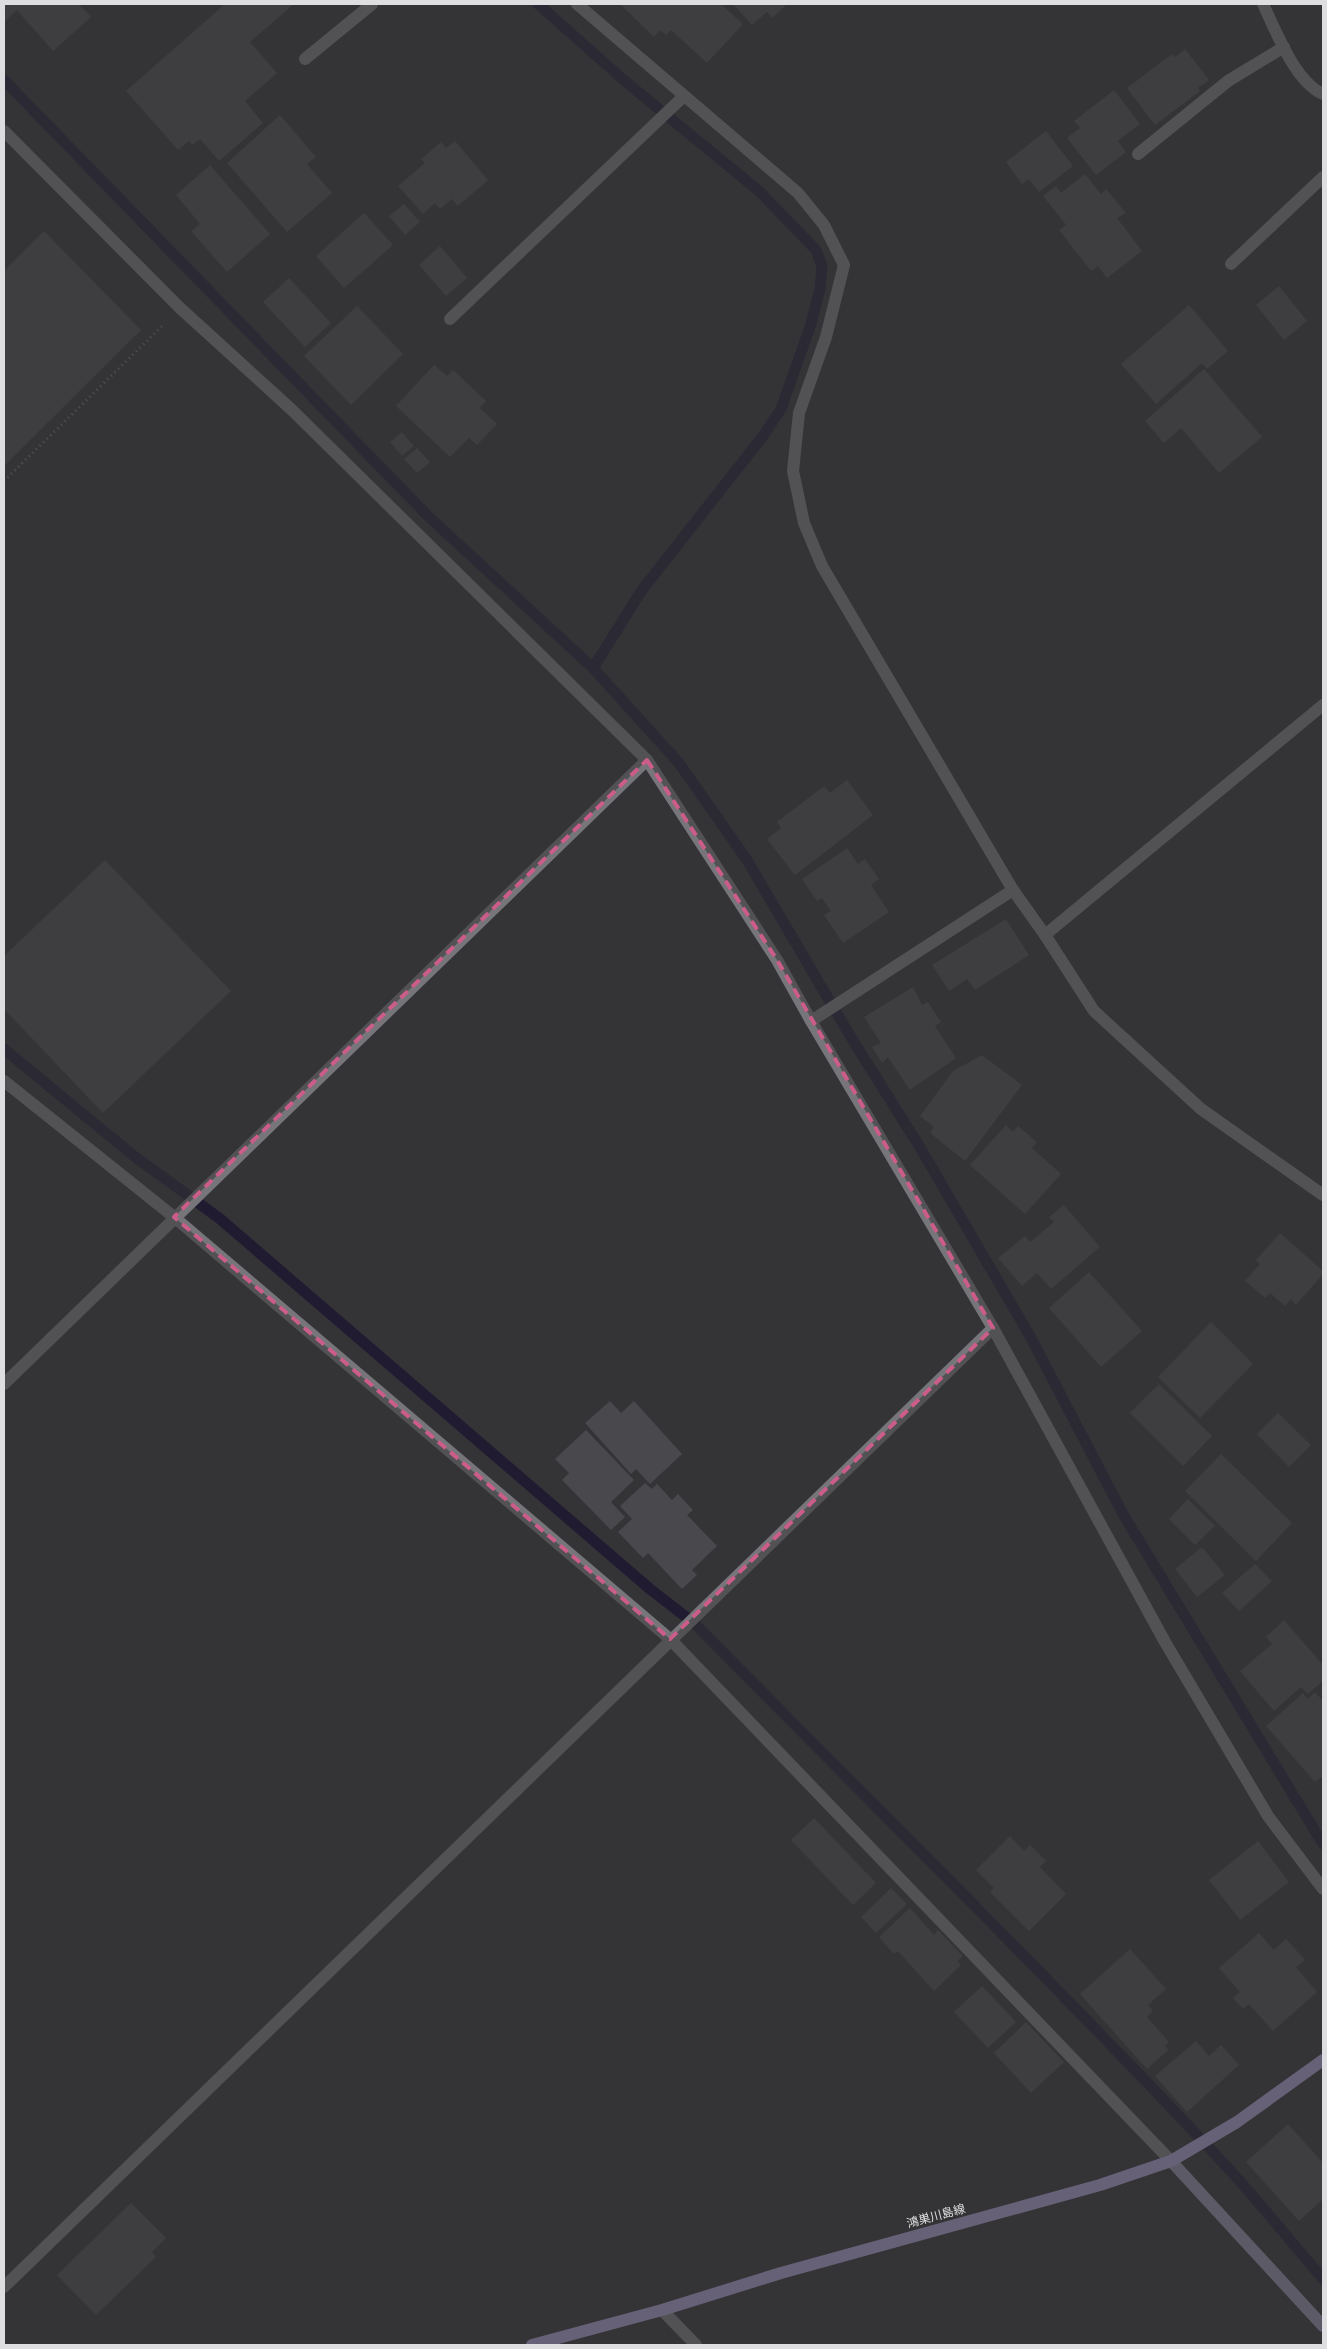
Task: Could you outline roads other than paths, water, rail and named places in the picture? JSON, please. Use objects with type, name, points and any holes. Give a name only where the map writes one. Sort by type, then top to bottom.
[{"type":"main road","name":"鴻巣川島線","points":[[532,2345],[662,2310],[781,2273],[1100,2185],[1171,2161],[1237,2122],[1323,2060]]},
{"type":"street","points":[[305,59],[372,4]]},
{"type":"street","points":[[577,4],[798,193],[824,226],[844,265],[826,337],[799,413],[793,471],[804,523],[822,566],[1013,890],[1046,935],[1094,1011],[1201,1109],[1323,1195]]},
{"type":"street","points":[[1263,4],[1284,47],[1298,70],[1316,91],[1323,94]]},
{"type":"street","points":[[1138,154],[1228,81],[1284,47]]},
{"type":"street","points":[[450,319],[684,96]]},
{"type":"street","points":[[4,131],[180,308],[292,410],[647,760],[777,960],[811,1021],[993,1328],[1165,1642],[1268,1816],[1323,1889]]},
{"type":"street","points":[[1231,264],[1323,177]]},
{"type":"street","points":[[1046,935],[1323,705]]},
{"type":"street","points":[[4,1384],[647,760]]},
{"type":"street","points":[[811,1021],[1013,890]]},
{"type":"street","points":[[4,1081],[174,1217],[670,1639],[1171,2161],[1323,2326]]},
{"type":"street","points":[[4,2287],[670,1639],[993,1328]]},
{"type":"street","points":[[662,2310],[696,2345]]},
{"type":"waterway","points":[[538,4],[626,82],[759,191],[816,250],[822,266],[820,289],[810,327],[781,409],[763,436],[642,590],[593,668]]},
{"type":"waterway","points":[[4,80],[429,517],[593,668],[679,763],[747,860],[852,1039],[921,1149],[1031,1338],[1123,1514],[1323,1844]]},
{"type":"waterway","points":[[4,1049],[134,1156],[219,1218],[650,1589],[695,1624],[1163,2099],[1240,2182],[1323,2279]]}]
